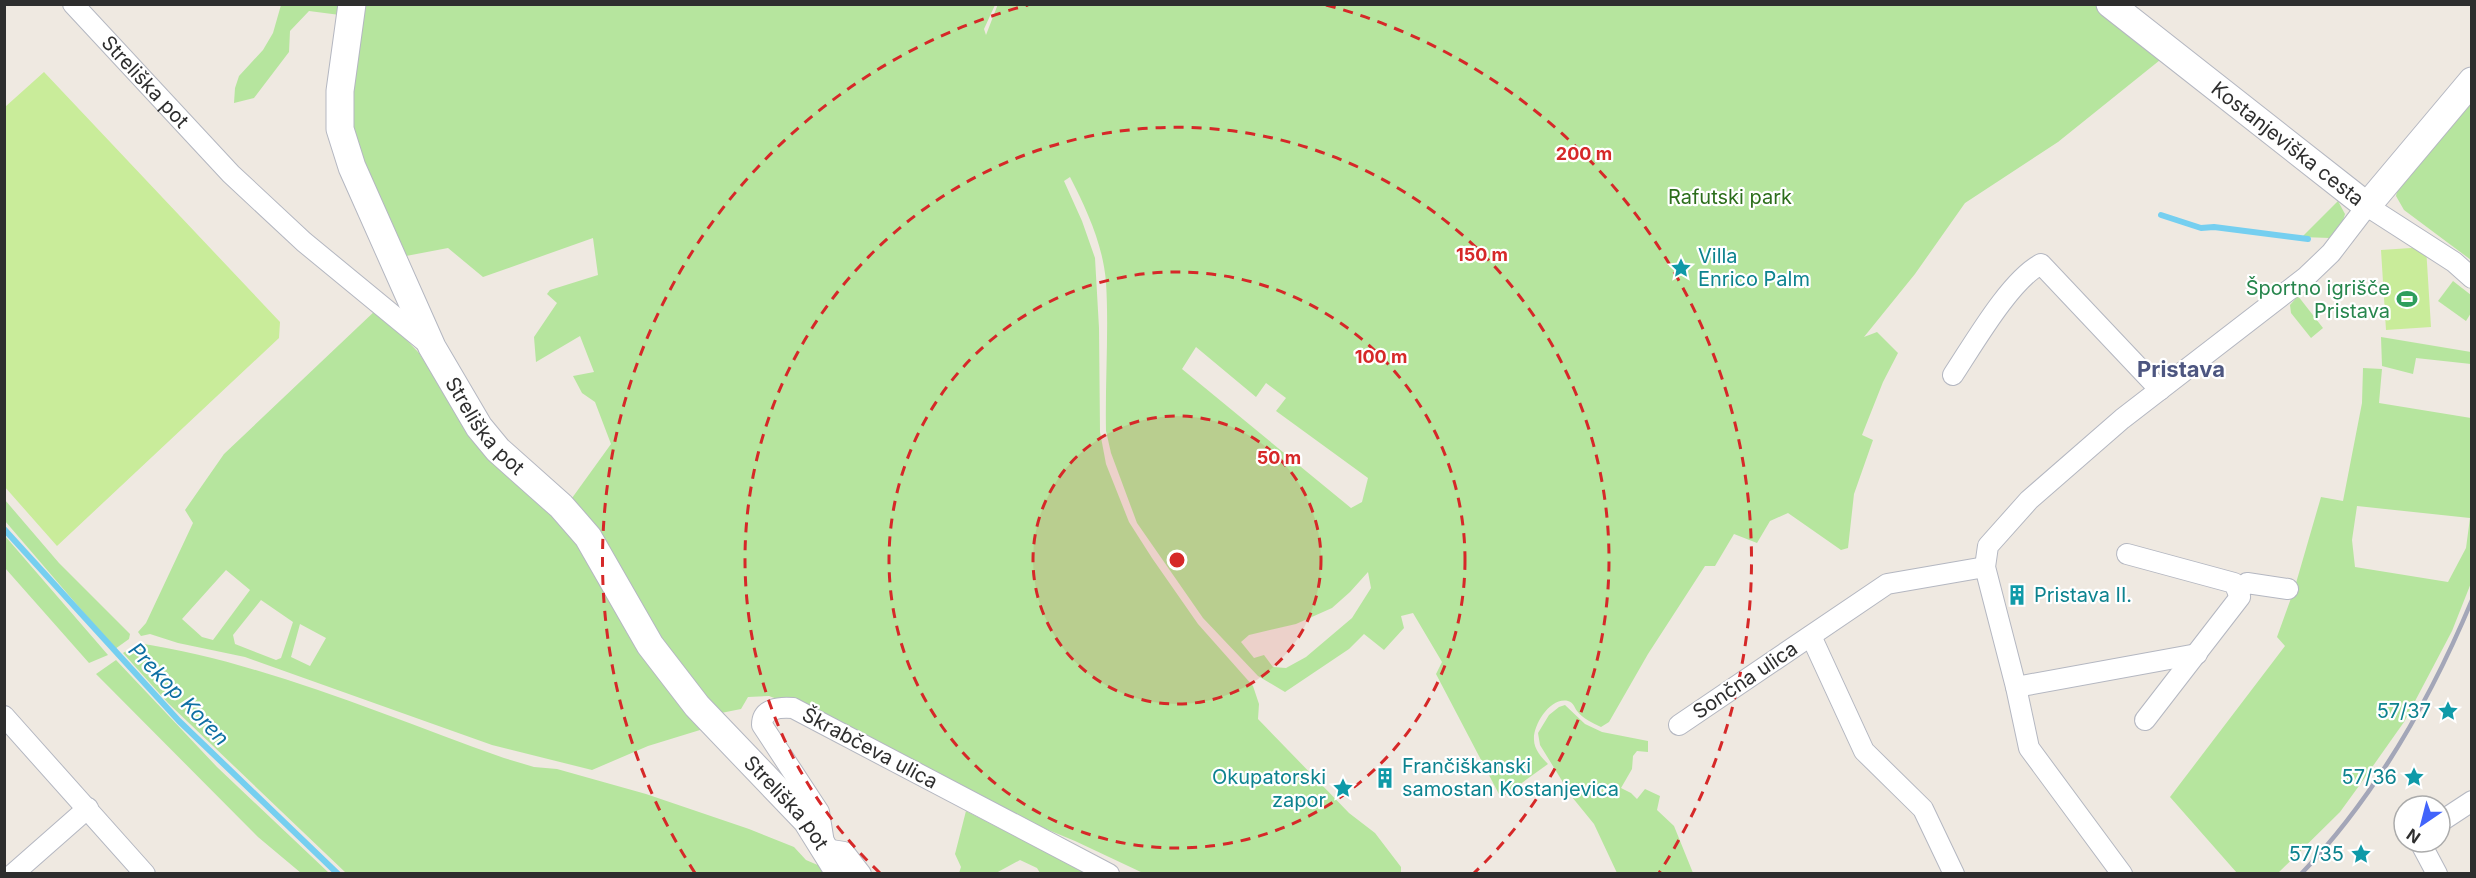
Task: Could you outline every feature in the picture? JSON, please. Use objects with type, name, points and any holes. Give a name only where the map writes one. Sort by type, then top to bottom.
[{"type":"street","name":"Streliška pot","points":[[73,4],[231,174],[304,242],[432,347],[478,427],[498,450],[561,506],[588,537],[650,645],[697,706],[807,821],[825,849],[844,852],[861,873]]},
{"type":"street","points":[[352,4],[340,91],[339,129],[352,167],[432,347]]},
{"type":"street","name":"Kostanjeviška cesta","points":[[2110,4],[2367,206],[2454,262],[2472,278]]},
{"type":"street","points":[[2122,873],[2029,748],[1985,567],[1988,546],[2029,500],[2122,419],[2306,277],[2331,253],[2367,206],[2472,81]]},
{"type":"street","points":[[1953,375],[1989,319],[2030,270],[2041,264],[2160,390]]},
{"type":"street","points":[[2127,554],[2234,583],[2240,597],[2145,720]]},
{"type":"street","name":"Sončna ulica","points":[[1679,725],[1887,584],[1985,567]]},
{"type":"street","points":[[2238,592],[2247,583],[2288,590]]},
{"type":"street","name":"Sončna ulica","points":[[1811,636],[1864,751],[1923,809],[1954,873]]},
{"type":"street","points":[[2016,687],[2197,654]]},
{"type":"street","name":"Škrabčeva ulica","points":[[825,849],[819,812],[762,725],[766,714],[774,708],[794,708],[1109,873]]},
{"type":"street","points":[[4,716],[145,873]]},
{"type":"street","points":[[2452,814],[2472,801]]},
{"type":"street","points":[[13,873],[88,808]]},
{"type":"street","points":[[825,849],[840,873]]},
{"type":"street","points":[[2427,854],[2438,873]]},
{"type":"green space","name":"Rafutski park","points":[[363,4],[995,5],[984,29],[986,35],[998,4],[2100,4],[2170,52],[2058,142],[1965,203],[1915,274],[1864,337],[1877,332],[1898,353],[1883,382],[1862,435],[1873,440],[1854,494],[1848,548],[1841,550],[1788,513],[1770,521],[1757,543],[1734,534],[1715,566],[1705,566],[1648,654],[1609,722],[1601,727],[1582,716],[1570,702],[1555,703],[1544,713],[1534,734],[1535,747],[1548,764],[1501,798],[1436,674],[1442,662],[1413,613],[1401,616],[1404,628],[1384,650],[1364,634],[1349,649],[1285,692],[1258,676],[1203,618],[1137,523],[1111,453],[1106,431],[1107,319],[1106,282],[1102,255],[1093,228],[1070,177],[1064,181],[1095,258],[1099,328],[1100,432],[1106,464],[1129,522],[1198,624],[1253,686],[1259,704],[1258,719],[1349,813],[1375,833],[1401,867],[1401,874],[1143,873],[1029,822],[804,709],[769,696],[748,697],[741,709],[721,713],[680,667],[567,505],[611,444],[595,402],[582,393],[573,376],[594,372],[580,336],[536,362],[534,337],[557,303],[547,294],[550,290],[598,275],[593,238],[483,277],[448,248],[406,256],[379,204],[349,130],[363,23]],"holes":[[[1196,347],[1256,397],[1266,383],[1286,398],[1276,411],[1368,478],[1362,502],[1351,508],[1182,369]],[[1368,572],[1371,588],[1352,618],[1306,657],[1286,668],[1273,667],[1264,655],[1254,658],[1241,642],[1249,635],[1296,624],[1332,608]]]},
{"type":"green space","points":[[281,5],[341,5],[340,15],[309,11],[290,31],[289,52],[254,98],[234,103],[239,76],[263,50],[273,33]]},
{"type":"green space","points":[[44,72],[280,322],[279,338],[57,546],[4,486],[5,107]]},
{"type":"green space","points":[[2471,95],[2471,260],[2404,210],[2396,196],[2398,187]]},
{"type":"green space","points":[[2338,201],[2345,214],[2342,224],[2330,238],[2302,237]]},
{"type":"green space","name":"Športno igrišče Pristava","points":[[2426,247],[2431,327],[2386,330],[2381,250]]},
{"type":"green space","points":[[2453,281],[2471,295],[2471,313],[2466,321],[2438,301]]},
{"type":"green space","points":[[2298,296],[2323,328],[2311,338],[2291,313],[2290,305]]},
{"type":"green space","points":[[377,309],[419,353],[441,388],[569,532],[704,726],[700,730],[648,746],[592,770],[492,745],[245,657],[178,643],[150,634],[141,636],[138,632],[146,623],[193,523],[185,510],[224,454]],"holes":[[[226,570],[250,590],[213,640],[202,637],[182,619]],[[261,600],[293,622],[281,658],[276,660],[235,644],[233,635]],[[300,624],[326,638],[310,666],[291,657]]]},
{"type":"green space","points":[[2381,337],[2471,352],[2471,364],[2416,358],[2413,374],[2382,366]]},
{"type":"green space","points":[[2363,368],[2382,369],[2379,403],[2471,418],[2471,583],[2452,631],[2404,722],[2340,812],[2278,873],[2237,873],[2170,797],[2285,646],[2277,637],[2294,590],[2321,497],[2343,501],[2362,403]],"holes":[[[2357,506],[2470,518],[2466,548],[2448,582],[2355,567],[2352,540]]]},
{"type":"green space","points":[[5,500],[59,563],[130,634],[129,639],[115,649],[5,521]]},
{"type":"green space","points":[[5,536],[108,655],[89,663],[5,568]]},
{"type":"green space","points":[[138,643],[231,663],[369,708],[504,758],[534,767],[557,769],[646,794],[794,847],[806,860],[820,866],[825,873],[346,873],[168,703],[123,653]]},
{"type":"green space","points":[[116,660],[217,767],[329,873],[301,873],[258,837],[96,674]]},
{"type":"green space","points":[[1565,705],[1585,724],[1602,732],[1648,741],[1648,752],[1637,751],[1633,756],[1632,769],[1621,788],[1637,799],[1645,789],[1660,796],[1657,810],[1674,826],[1693,873],[1617,873],[1594,824],[1572,797],[1540,745],[1538,733],[1549,715]]},
{"type":"green space","points":[[966,811],[1086,873],[1040,873],[1037,868],[1020,860],[996,873],[959,873],[961,867],[955,854]]},
{"type":"waterway","points":[[2161,215],[2201,228],[2214,227],[2308,239]]},
{"type":"waterway","name":"Prekop Koren","points":[[4,529],[179,721],[338,874]]},
{"type":"railway","points":[[2301,874],[2353,812],[2399,745],[2438,673],[2472,600]]},
{"type":"place","name":"Villa Enrico Palm","points":[[1681,268]]},
{"type":"place","name":"Športno igrišče Pristava","points":[[2407,299]]},
{"type":"place","name":"Pristava II.","points":[[2017,595]]},
{"type":"place","name":"57/37","points":[[2448,711]]},
{"type":"place","name":"57/36","points":[[2414,777]]},
{"type":"place","name":"Frančiškanski samostan Kostanjevica","points":[[1385,778]]},
{"type":"place","name":"Okupatorski zapor","points":[[1343,788]]},
{"type":"place","name":"57/35","points":[[2361,854]]},
{"type":"district","name":"Pristava","points":[[2181,369]]}]
